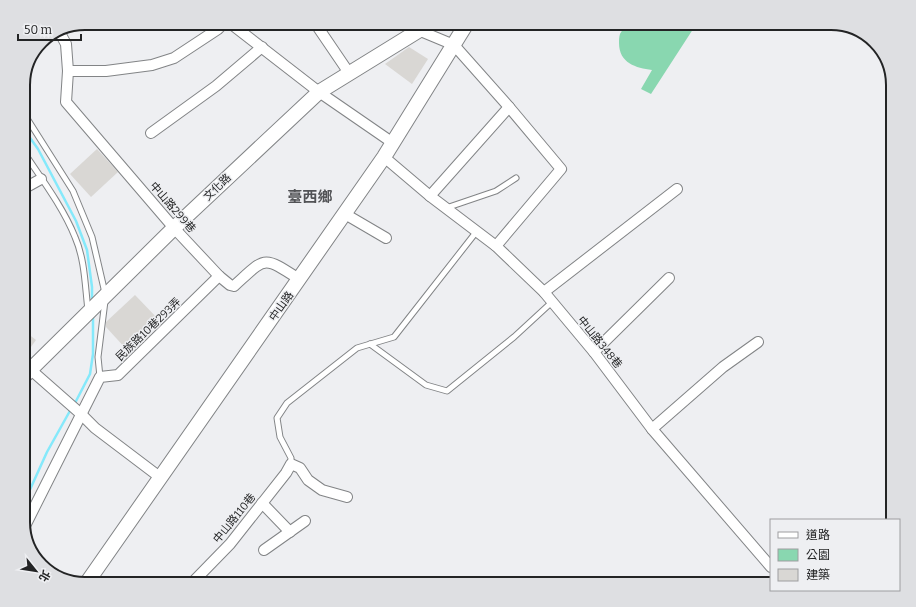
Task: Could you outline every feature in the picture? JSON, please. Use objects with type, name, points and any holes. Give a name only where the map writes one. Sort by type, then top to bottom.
[{"type":"street","points":[[68,71],[106,71],[152,64],[174,58],[216,30]]},
{"type":"street","points":[[239,30],[319,92],[393,143]]},
{"type":"street","points":[[320,30],[349,73]]},
{"type":"street","name":"文化路","points":[[30,370],[174,228],[319,92],[349,73],[410,30]]},
{"type":"street","points":[[421,30],[454,45],[561,169],[496,246]]},
{"type":"street","name":"中山路","points":[[91,577],[384,157],[463,30]]},
{"type":"street","name":"中山路299巷","points":[[61,35],[66,44],[68,71],[66,102],[174,228],[219,276],[230,286],[234,286],[259,263],[268,262],[277,265],[299,279]]},
{"type":"street","points":[[151,133],[216,86],[262,47]]},
{"type":"street","points":[[430,196],[509,107]]},
{"type":"street","name":"中山路348巷","points":[[384,157],[430,196],[496,246],[544,292],[594,352],[652,429],[770,566]]},
{"type":"street","points":[[30,185],[41,179]]},
{"type":"street","points":[[544,292],[677,189]]},
{"type":"street","points":[[345,214],[386,238]]},
{"type":"street","name":"民族路10巷293弄","points":[[100,377],[118,375],[219,276]]},
{"type":"street","points":[[594,352],[668,278]]},
{"type":"street","points":[[652,429],[723,367],[758,342]]},
{"type":"street","points":[[30,375],[81,414],[95,428],[160,478]]},
{"type":"street","points":[[30,516],[100,377]]},
{"type":"street","points":[[291,464],[300,468],[308,480],[322,490],[347,497]]},
{"type":"street","name":"中山路110巷","points":[[198,577],[230,544],[286,473],[291,464]]},
{"type":"street","points":[[262,503],[290,532]]},
{"type":"street","points":[[264,550],[305,521]]},
{"type":"lane","points":[[30,123],[73,190],[92,237],[100,377]]},
{"type":"lane","points":[[30,162],[60,208],[76,237],[95,306]]},
{"type":"lane","points":[[446,208],[496,191],[516,178]]},
{"type":"lane","points":[[291,464],[291,458],[280,437],[277,418],[287,402],[357,348],[394,336],[477,231]]},
{"type":"lane","points":[[370,344],[426,386],[447,390],[514,337],[552,302]]},
{"type":"green space","points":[[623,30],[692,30],[651,94],[641,89],[652,70],[640,68],[625,60],[620,50],[619,43]]},
{"type":"building","points":[[409,47],[428,59],[412,84],[385,64]]},
{"type":"building","points":[[97,149],[118,172],[91,197],[70,174]]},
{"type":"building","points":[[135,295],[159,320],[127,350],[106,327],[106,322]]},
{"type":"building","points":[[30,335],[36,340],[30,348]]},
{"type":"waterway","points":[[30,138],[38,149],[76,221],[87,250],[92,287],[92,301]]},
{"type":"waterway","points":[[74,405],[90,374],[93,354],[93,316]]},
{"type":"waterway","points":[[30,490],[47,452],[71,409]]},
{"type":"district","name":"臺西鄉","points":[[310,197]]}]
